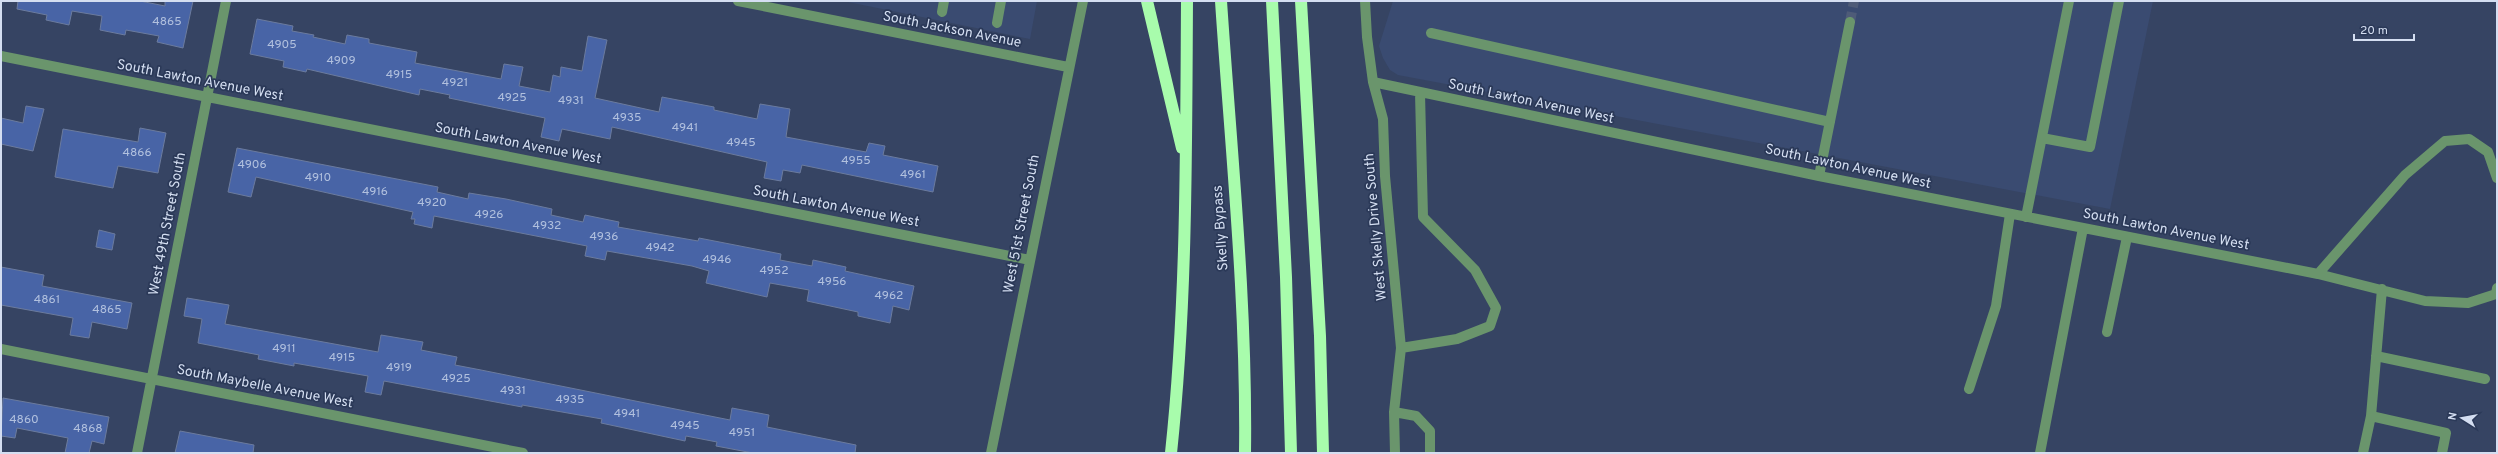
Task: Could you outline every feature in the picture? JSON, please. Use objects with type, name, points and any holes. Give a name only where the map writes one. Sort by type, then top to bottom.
[{"type":"highway","points":[[1147,1],[1186,166]]},
{"type":"highway","points":[[1171,453],[1177,396],[1186,166],[1187,1]]},
{"type":"highway","name":"Skelly Bypass","points":[[1221,1],[1246,392],[1245,453]]},
{"type":"highway","points":[[1272,1],[1286,277],[1291,453]]},
{"type":"highway","points":[[1301,1],[1320,336],[1323,453]]},
{"type":"street","name":"West 49th Street South","points":[[137,453],[226,1]]},
{"type":"street","name":"South Jackson Avenue","points":[[738,1],[758,3],[1068,68]]},
{"type":"street","points":[[942,12],[944,1]]},
{"type":"street","points":[[997,22],[1001,1]]},
{"type":"street","name":"West 51st Street South","points":[[991,453],[1082,1]]},
{"type":"street","name":"West Skelly Drive South","points":[[1365,1],[1367,37],[1374,82],[1383,119],[1385,176],[1400,348],[1394,412],[1395,453]]},
{"type":"street","points":[[2026,217],[2070,1]]},
{"type":"street","points":[[2042,138],[2090,147],[2119,1]]},
{"type":"street","points":[[1819,176],[1850,22]]},
{"type":"street","points":[[1431,34],[1830,122]]},
{"type":"street","name":"South Lawton Avenue West","points":[[1,56],[1030,260]]},
{"type":"street","name":"South Lawton Avenue West","points":[[1374,82],[1420,93],[1819,176],[2318,274],[2425,301],[2468,303],[2496,294],[2497,288]]},
{"type":"street","points":[[1400,348],[1457,339],[1490,326],[1496,308],[1475,270],[1423,217],[1420,93]]},
{"type":"street","points":[[2318,274],[2405,175],[2444,141],[2469,139],[2488,152],[2497,178]]},
{"type":"street","points":[[1969,389],[1996,306],[2010,214]]},
{"type":"street","points":[[2040,453],[2083,228]]},
{"type":"street","points":[[2107,332],[2127,237]]},
{"type":"street","points":[[2363,453],[2371,416],[2382,290]]},
{"type":"street","name":"South Maybelle Avenue West","points":[[1,349],[523,453]]},
{"type":"street","points":[[2376,356],[2485,379]]},
{"type":"street","points":[[1394,412],[1416,416],[1430,431],[1430,453]]},
{"type":"street","points":[[2371,416],[2446,433],[2442,453]]},
{"type":"shaded area","points":[[843,1],[1037,1],[1030,39]]},
{"type":"shaded area","points":[[1393,1],[2153,1],[2110,209],[1398,75],[1390,70],[1383,58],[1379,46]]},
{"type":"building","points":[[18,1],[140,1],[165,6],[165,1],[193,1],[183,48],[157,42],[159,36],[126,30],[125,35],[100,30],[102,16],[72,11],[69,25],[46,20],[47,15],[17,9]]},
{"type":"building","points":[[257,19],[293,26],[292,31],[314,35],[313,37],[345,44],[347,35],[369,39],[369,43],[417,52],[415,63],[501,79],[504,64],[523,67],[519,86],[550,92],[553,75],[560,77],[561,67],[582,71],[588,36],[607,40],[595,98],[659,112],[662,97],[714,107],[714,110],[757,119],[760,104],[790,109],[786,137],[866,152],[869,143],[885,146],[883,155],[938,166],[933,192],[802,165],[800,173],[783,170],[781,181],[764,178],[767,162],[612,127],[610,139],[562,129],[559,141],[541,137],[545,118],[449,98],[450,95],[420,89],[419,95],[307,69],[306,72],[283,67],[284,61],[250,54]]},
{"type":"building","points":[[26,106],[44,109],[33,151],[1,144],[1,118],[23,123]]},
{"type":"building","points":[[140,128],[166,133],[158,173],[118,166],[113,188],[55,177],[63,129],[138,142]]},
{"type":"building","points":[[237,148],[438,187],[437,192],[468,199],[469,193],[506,199],[552,209],[551,215],[583,222],[585,215],[619,222],[618,227],[698,241],[699,238],[781,254],[780,260],[812,266],[813,260],[846,267],[845,271],[914,286],[909,310],[893,306],[890,323],[858,316],[858,312],[807,301],[809,290],[770,283],[767,297],[706,283],[709,271],[692,266],[607,251],[605,260],[585,256],[587,246],[434,216],[432,228],[414,224],[415,219],[411,219],[413,212],[256,177],[251,197],[228,192]]},
{"type":"building","points":[[99,230],[115,234],[112,250],[96,247]]},
{"type":"building","points":[[1,267],[44,275],[42,286],[132,303],[127,329],[92,322],[89,338],[70,335],[73,318],[1,305]]},
{"type":"building","points":[[187,298],[229,305],[225,324],[378,352],[381,335],[423,342],[421,350],[457,357],[455,365],[730,420],[732,408],[769,415],[767,427],[856,445],[855,453],[753,453],[716,446],[717,442],[686,436],[685,441],[601,423],[602,419],[522,405],[522,407],[384,381],[381,395],[365,392],[368,376],[294,363],[294,366],[258,359],[259,355],[198,343],[202,319],[184,316]]},
{"type":"building","points":[[3,398],[109,417],[104,444],[92,441],[89,453],[65,453],[68,438],[17,428],[15,438],[1,436]]},
{"type":"building","points":[[180,431],[254,445],[253,453],[175,453]]},
{"type":"tunnel","points":[[1850,22],[1854,1]]}]
